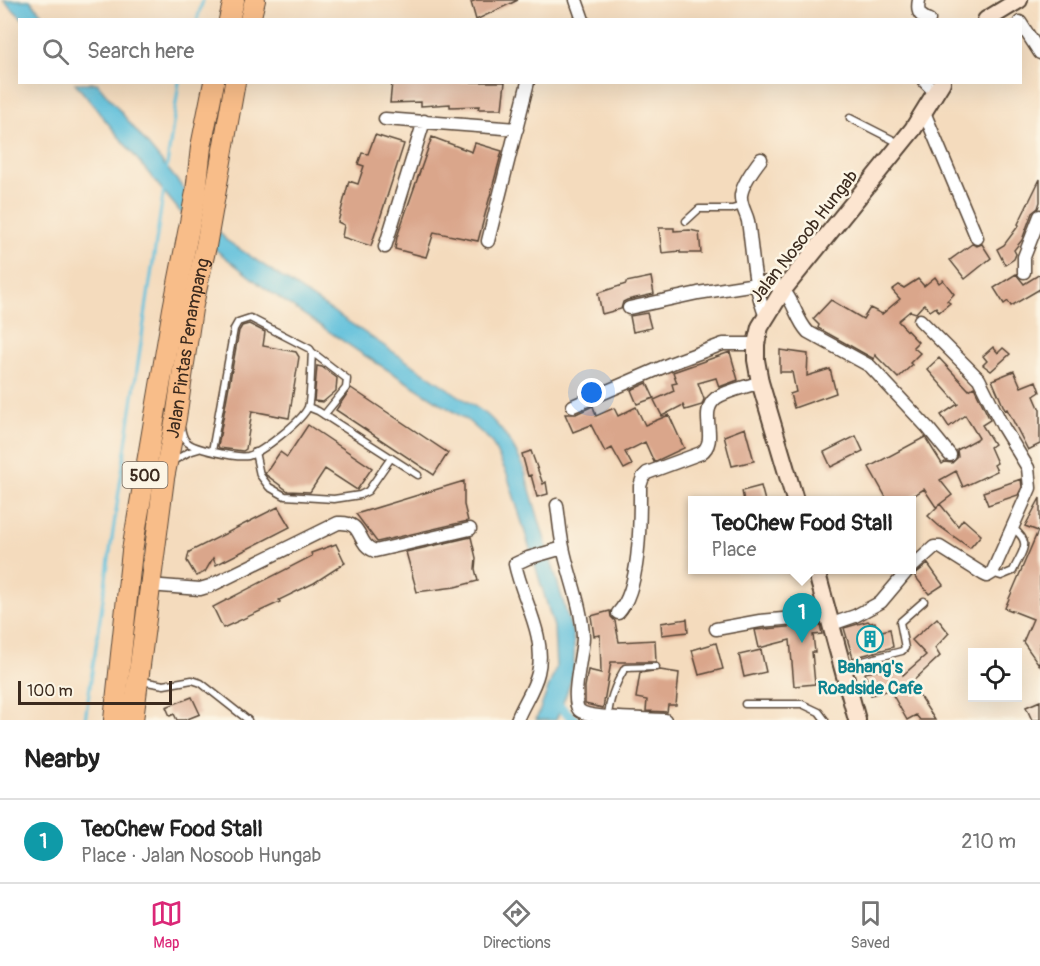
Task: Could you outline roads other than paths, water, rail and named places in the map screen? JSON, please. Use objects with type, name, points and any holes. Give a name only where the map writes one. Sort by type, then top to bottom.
[{"type":"main road","points":[[230,18],[234,0]]},
{"type":"main road","points":[[250,18],[255,0]]},
{"type":"main road","points":[[989,18],[1012,2]]},
{"type":"main road","name":"Jalan Pintas Penampang","points":[[114,720],[132,551],[214,84]]},
{"type":"main road","name":"Jalan Pintas Penampang","points":[[134,720],[137,681],[164,478],[176,418],[192,309],[206,246],[235,84]]},
{"type":"main road","name":"Jalan Nosoob Hungab","points":[[794,496],[760,382],[756,344],[760,327],[783,290],[901,144],[924,112],[935,85]]},
{"type":"main road","points":[[817,574],[857,720]]},
{"type":"street","points":[[576,0],[582,18]]},
{"type":"street","points":[[919,0],[918,10],[920,15],[925,18]]},
{"type":"street","points":[[1012,2],[1019,18]]},
{"type":"street","points":[[1022,23],[1040,53]]},
{"type":"street","points":[[488,241],[528,84]]},
{"type":"street","points":[[924,112],[977,238]]},
{"type":"street","points":[[385,119],[517,129]]},
{"type":"street","points":[[385,247],[424,121]]},
{"type":"street","points":[[761,159],[742,192],[742,206],[748,219],[756,285],[766,317]]},
{"type":"street","points":[[1023,272],[1024,257],[1040,216]]},
{"type":"street","points":[[629,308],[698,293],[769,282],[783,290],[795,306],[803,327],[808,332],[870,366],[950,455]]},
{"type":"street","points":[[916,563],[934,547],[940,547],[987,576],[992,573],[1030,488],[1028,468],[1003,427],[979,379],[920,320]]},
{"type":"street","points":[[573,406],[672,363],[723,344],[756,344]]},
{"type":"street","points":[[618,613],[626,605],[633,581],[638,548],[640,486],[643,477],[647,473],[701,453],[706,449],[709,442],[707,411],[709,406],[722,395],[760,382]]},
{"type":"street","points":[[558,505],[558,550],[574,590],[583,637],[576,703],[579,710],[608,717],[665,720]]},
{"type":"street","points":[[149,585],[200,589],[210,586],[338,523],[348,522],[356,527],[364,543],[375,551],[470,529]]},
{"type":"street","points":[[517,720],[531,692],[540,662],[538,637],[515,564],[558,550]]},
{"type":"street","points":[[717,629],[760,621],[831,620],[867,610],[880,602],[905,574]]},
{"type":"lane","points":[[850,118],[901,144]]},
{"type":"lane","points":[[686,221],[699,209],[732,209],[742,206]]},
{"type":"lane","points":[[213,451],[234,329],[238,322],[250,318],[312,352],[347,379],[346,388],[324,415]]},
{"type":"lane","points":[[176,418],[186,441],[194,447],[240,457],[255,452],[293,424],[308,408],[312,352]]},
{"type":"lane","points":[[308,408],[324,415],[418,476]]},
{"type":"lane","points":[[164,478],[170,463],[189,452],[202,448]]},
{"type":"lane","points":[[255,452],[261,476],[269,487],[285,496],[333,500],[360,495],[368,491],[391,458]]},
{"type":"lane","points":[[992,573],[1001,576],[1012,571],[1021,553],[1025,544],[1023,537],[1012,528]]},
{"type":"lane","points":[[844,667],[902,651],[905,648],[900,622],[924,601]]},
{"type":"lane","points":[[608,717],[609,703],[618,679],[626,668],[657,667]]},
{"type":"lane","points":[[137,681],[164,685],[192,680],[201,683],[248,720]]},
{"type":"lane","points":[[745,704],[802,704],[819,712],[825,720]]},
{"type":"water","points":[[3,0],[30,0],[45,18],[22,18]]},
{"type":"water","points":[[76,84],[98,84],[226,240],[486,414],[503,432],[523,466],[573,635],[573,669],[556,720],[536,720],[556,668],[554,627],[507,474],[491,441],[467,420],[263,287],[216,250],[182,214]]},
{"type":"waterway","points":[[198,18],[203,0]]},
{"type":"waterway","points":[[166,172],[179,84]]},
{"type":"waterway","points":[[85,720],[164,188]]},
{"type":"waterway","points":[[554,702],[575,720]]},
{"type":"place","name":"Bahang's Roadside Cafe","points":[[870,639]]},
{"type":"place","name":"TeoChew Food Stall","points":[[802,643]]}]
